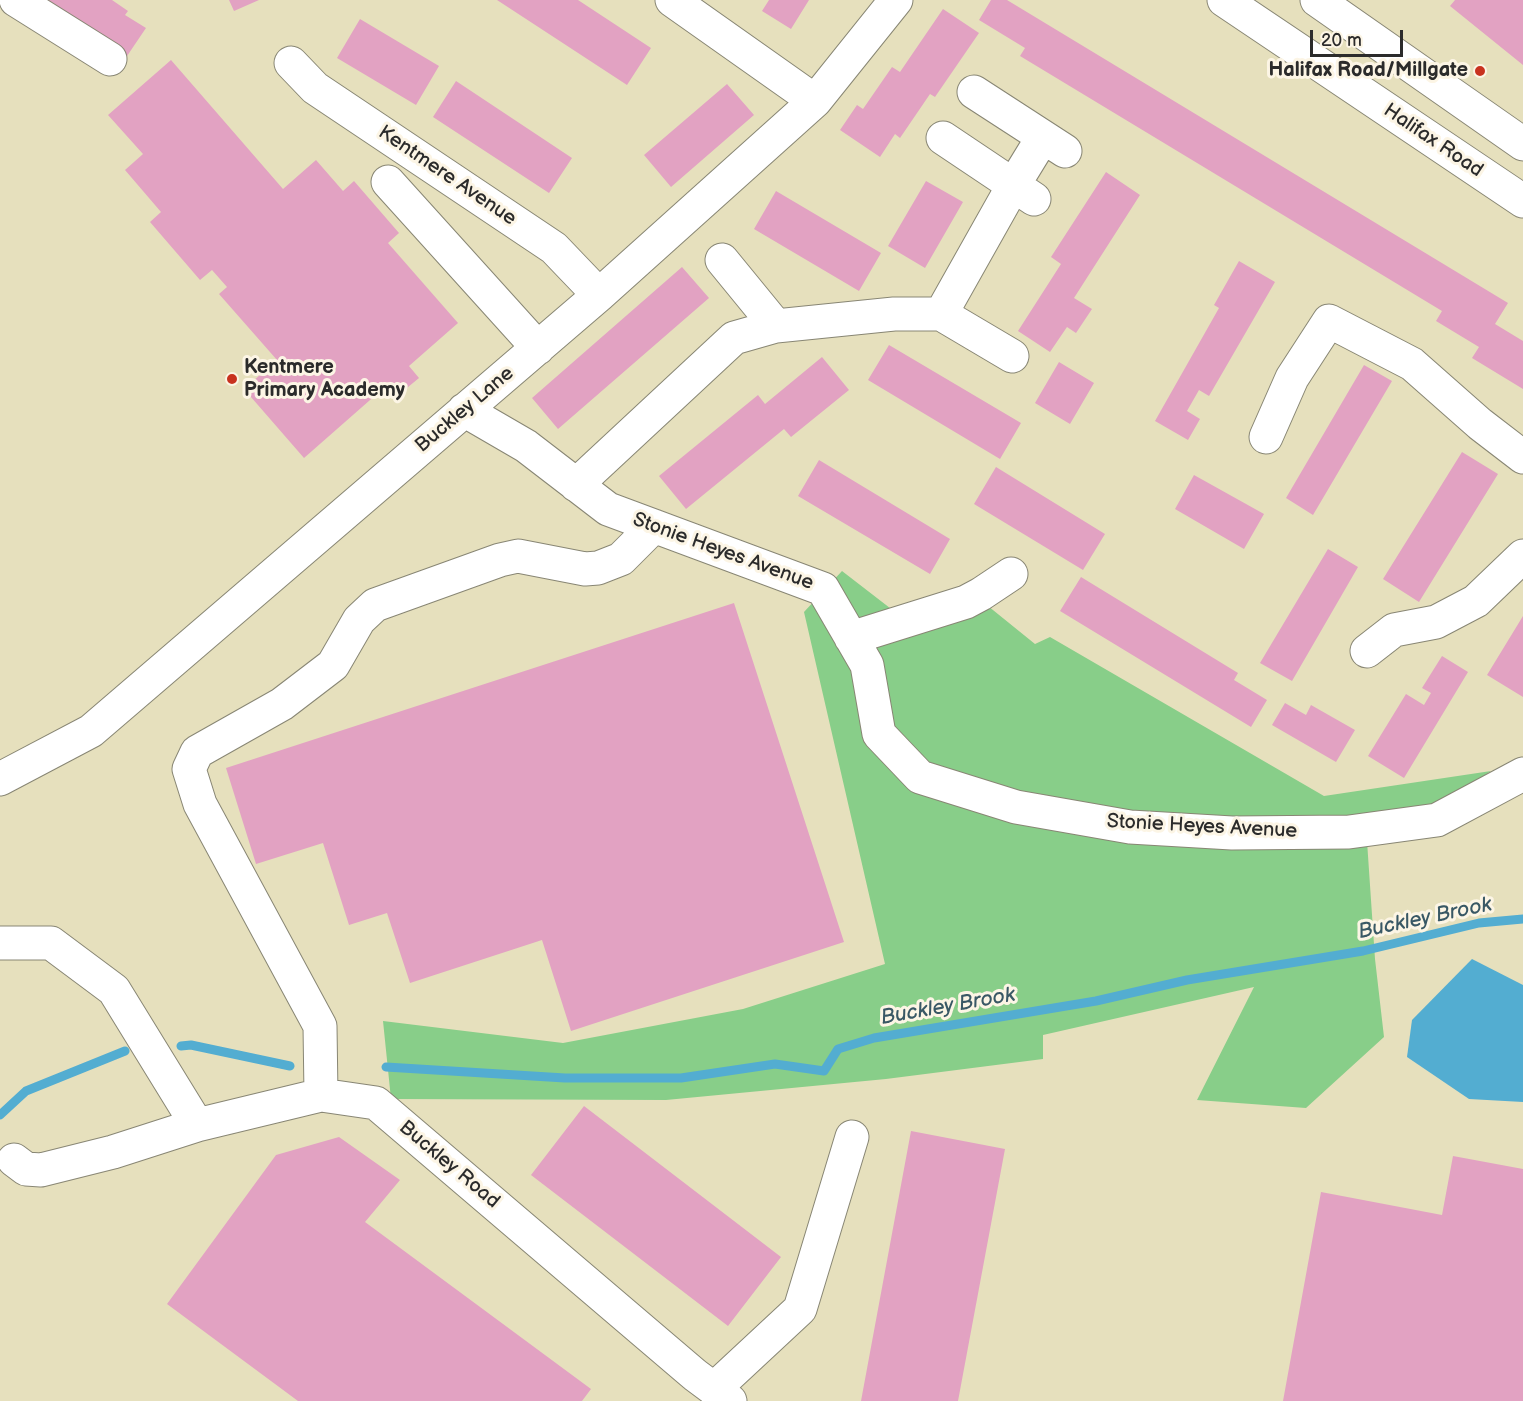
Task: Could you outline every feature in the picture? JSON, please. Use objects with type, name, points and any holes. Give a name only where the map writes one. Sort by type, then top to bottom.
[{"type":"main road","points":[[16,0],[110,59]]},
{"type":"main road","points":[[672,0],[815,101]]},
{"type":"main road","name":"Buckley Lane","points":[[0,779],[91,731],[599,295],[815,101],[896,0]]},
{"type":"main road","name":"Halifax Road","points":[[1224,0],[1523,201]]},
{"type":"main road","points":[[1317,0],[1521,137]]},
{"type":"main road","name":"Kentmere Avenue","points":[[291,63],[315,88],[554,248],[599,295]]},
{"type":"main road","points":[[941,314],[1054,144],[974,92]]},
{"type":"main road","points":[[942,138],[1024,192]]},
{"type":"main road","points":[[388,182],[538,348]]},
{"type":"main road","points":[[722,260],[776,326]]},
{"type":"main road","points":[[576,485],[734,338],[776,326],[894,314],[941,314],[1012,356]]},
{"type":"main road","points":[[1266,437],[1292,378],[1329,321],[1412,364],[1480,424],[1523,457]]},
{"type":"main road","name":"Stonie Heyes Avenue","points":[[464,410],[526,446],[608,509],[823,589],[867,665],[879,734],[920,777],[1016,807],[1130,827],[1232,833],[1349,832],[1437,820],[1523,774]]},
{"type":"main road","points":[[321,1095],[320,1026],[200,804],[189,768],[197,752],[282,704],[333,665],[359,620],[375,605],[500,560],[518,556],[585,569],[598,568],[621,559],[654,526]]},
{"type":"main road","points":[[1367,651],[1394,630],[1436,622],[1476,602],[1523,556]]},
{"type":"main road","points":[[851,638],[966,602],[1011,574]]},
{"type":"main road","points":[[0,943],[51,942],[114,990],[197,1125]]},
{"type":"main road","name":"Buckley Road","points":[[14,1160],[26,1169],[41,1170],[113,1152],[197,1125],[321,1095],[376,1103],[695,1375],[722,1395]]},
{"type":"main road","points":[[722,1395],[800,1309],[852,1137]]},
{"type":"green space","points":[[842,571],[921,632],[988,606],[1035,644],[1050,637],[1324,796],[1491,771],[1433,809],[1367,841],[1375,959],[1384,1037],[1306,1108],[1197,1100],[1254,987],[1043,1035],[1043,1059],[886,1079],[666,1100],[391,1099],[383,1021],[563,1043],[743,1009],[885,964],[804,612]]},
{"type":"water","points":[[1472,959],[1523,985],[1523,1102],[1469,1099],[1407,1057],[1412,1020]]},
{"type":"building","points":[[36,0],[112,0],[128,11],[125,15],[146,28],[125,59]]},
{"type":"building","points":[[229,0],[259,0],[234,11]]},
{"type":"building","points":[[497,0],[578,0],[651,48],[627,85]]},
{"type":"building","points":[[769,0],[809,0],[791,29],[762,11]]},
{"type":"building","points":[[991,0],[1007,0],[1508,303],[1495,324],[1523,341],[1523,389],[1472,358],[1479,347],[1436,321],[1442,311],[1020,56],[1025,48],[979,20]]},
{"type":"building","points":[[1455,0],[1523,0],[1523,65],[1450,6]]},
{"type":"building","points":[[943,9],[979,33],[935,97],[930,94],[900,138],[895,134],[880,157],[840,130],[857,105],[863,109],[892,67],[900,72]]},
{"type":"building","points":[[360,19],[439,66],[416,105],[337,58]]},
{"type":"building","points":[[171,60],[283,189],[316,160],[343,191],[354,181],[399,233],[388,243],[458,323],[409,366],[419,378],[396,397],[386,386],[304,458],[244,389],[277,360],[219,294],[227,287],[212,270],[200,280],[150,222],[161,212],[125,170],[143,154],[108,115]]},
{"type":"building","points":[[456,81],[572,158],[549,193],[433,117]]},
{"type":"building","points":[[727,84],[754,115],[671,187],[644,155]]},
{"type":"building","points":[[1106,172],[1140,195],[1074,298],[1092,309],[1076,333],[1067,327],[1050,352],[1018,331],[1061,264],[1051,257]]},
{"type":"building","points":[[926,181],[963,202],[925,268],[888,246]]},
{"type":"building","points":[[776,191],[881,253],[859,291],[754,229]]},
{"type":"building","points":[[1239,261],[1275,282],[1209,396],[1199,390],[1187,411],[1200,419],[1188,440],[1155,421],[1219,308],[1214,305]]},
{"type":"building","points":[[682,267],[709,298],[558,429],[532,398]]},
{"type":"building","points":[[889,345],[1021,423],[1000,459],[868,380]]},
{"type":"building","points":[[822,357],[849,390],[791,437],[784,429],[686,509],[659,476],[758,395],[765,404]]},
{"type":"building","points":[[1059,362],[1094,383],[1070,424],[1035,403]]},
{"type":"building","points":[[1364,365],[1392,381],[1313,515],[1286,498]]},
{"type":"building","points":[[1462,452],[1498,474],[1419,602],[1383,579]]},
{"type":"building","points":[[819,460],[950,539],[930,574],[798,496]]},
{"type":"building","points":[[996,467],[1105,534],[1083,570],[974,504]]},
{"type":"building","points":[[1194,475],[1264,514],[1244,549],[1175,509]]},
{"type":"building","points":[[1328,549],[1358,567],[1292,681],[1260,663]]},
{"type":"building","points":[[1081,577],[1238,673],[1234,680],[1267,700],[1251,727],[1060,611]]},
{"type":"building","points":[[734,603],[844,942],[571,1031],[542,940],[410,983],[387,913],[349,925],[323,843],[256,864],[226,768]]},
{"type":"building","points":[[1523,616],[1523,697],[1487,675]]},
{"type":"building","points":[[1442,656],[1468,672],[1404,778],[1368,756],[1406,694],[1424,705],[1431,693],[1422,688]]},
{"type":"building","points":[[1285,703],[1306,715],[1311,705],[1355,730],[1336,762],[1272,725]]},
{"type":"building","points":[[584,1106],[781,1257],[728,1326],[531,1175]]},
{"type":"building","points":[[911,1131],[1005,1149],[958,1401],[861,1401]]},
{"type":"building","points":[[339,1137],[400,1180],[365,1222],[591,1389],[582,1401],[298,1401],[167,1304],[276,1155]]},
{"type":"building","points":[[1453,1156],[1523,1169],[1523,1401],[1283,1401],[1321,1192],[1442,1215]]},
{"type":"waterway","name":"Buckley Brook","points":[[386,1067],[565,1078],[681,1078],[775,1064],[824,1071],[838,1049],[874,1038],[1096,1001],[1187,980],[1363,951],[1479,923],[1523,919]]},
{"type":"waterway","name":"Buckley Brook","points":[[181,1046],[191,1045],[290,1066]]},
{"type":"waterway","name":"Buckley Brook","points":[[0,1115],[26,1091],[125,1051]]},
{"type":"place","name":"Halifax Road/Millgate","points":[[1480,71]]},
{"type":"place","name":"Kentmere Primary Academy","points":[[232,379]]}]
